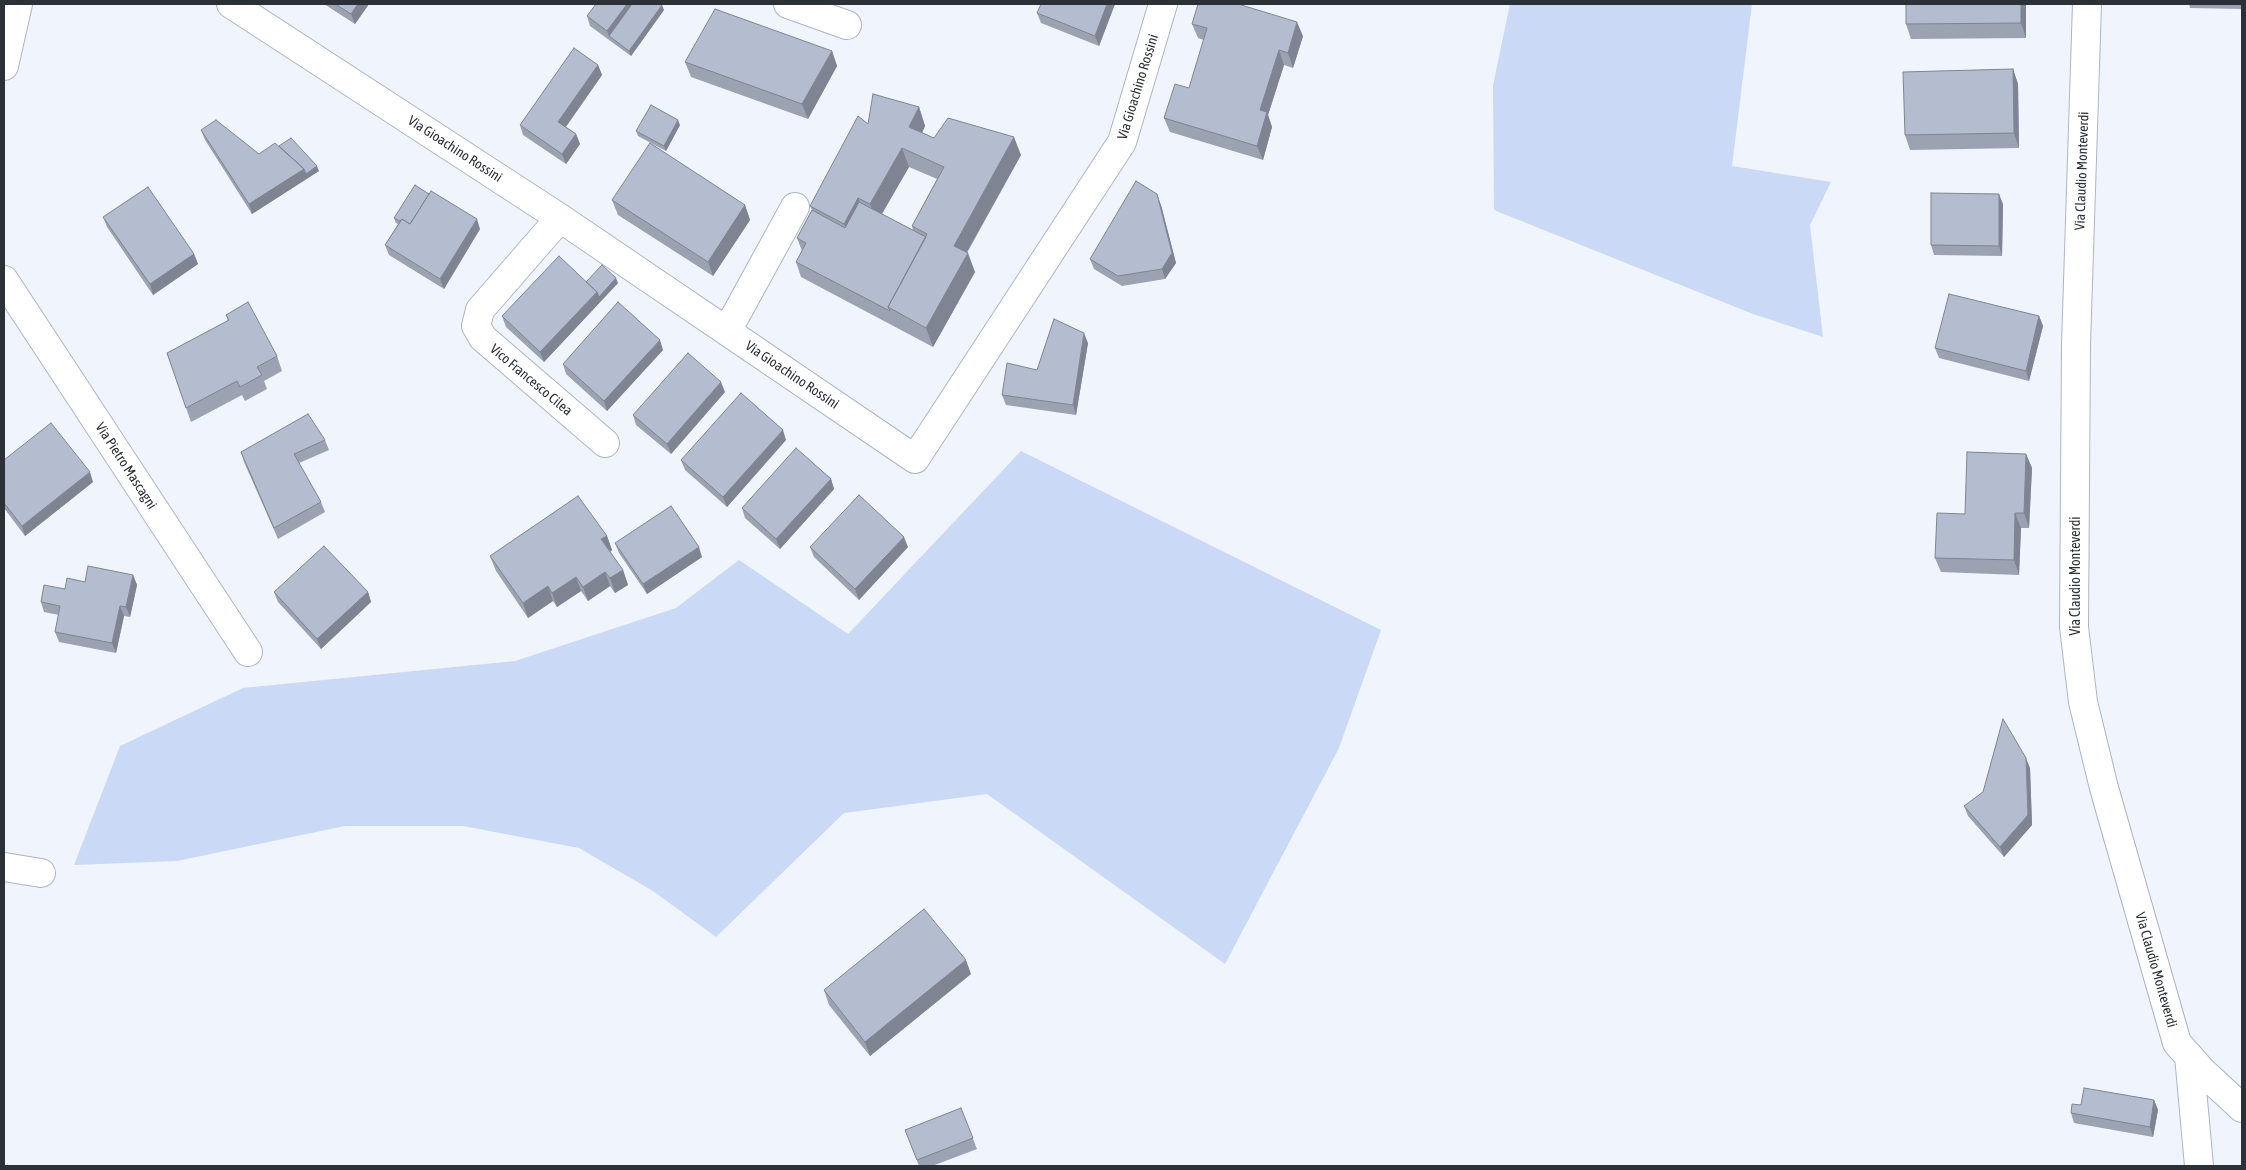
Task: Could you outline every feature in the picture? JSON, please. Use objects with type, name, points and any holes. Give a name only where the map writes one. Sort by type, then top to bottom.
[{"type":"street","points":[[4,66],[18,4]]},
{"type":"street","name":"Via Gioachino Rossini","points":[[231,4],[560,218],[915,459],[1122,142],[1163,4]]},
{"type":"street","points":[[788,4],[847,25]]},
{"type":"street","name":"Via Claudio Monteverdi","points":[[2087,4],[2076,344],[2074,627],[2083,702],[2104,788],[2177,1043],[2202,1071],[2242,1108]]},
{"type":"street","points":[[727,331],[795,208]]},
{"type":"street","name":"Vico Francesco Cilea","points":[[560,218],[480,310],[476,326],[483,338],[605,443]]},
{"type":"street","name":"Via Pietro Mascagni","points":[[4,280],[248,652]]},
{"type":"street","points":[[4,867],[42,872]]},
{"type":"street","points":[[2189,1056],[2199,1166]]},
{"type":"shaded area","points":[[1510,4],[1752,4],[1732,166],[1831,182],[1810,225],[1823,337],[1753,314],[1494,210],[1493,85]]},
{"type":"shaded area","points":[[1021,451],[1381,630],[1339,748],[1225,964],[987,794],[844,813],[716,937],[653,891],[579,848],[463,826],[345,826],[177,861],[74,865],[120,746],[243,688],[515,661],[676,608],[739,560],[848,634]]},
{"type":"building","points":[[335,4],[358,4],[351,14]]},
{"type":"building","points":[[596,4],[627,4],[607,31],[587,16]]},
{"type":"building","points":[[632,4],[662,5],[629,51],[609,36]]},
{"type":"building","points":[[1041,4],[1107,4],[1095,36],[1037,13]]},
{"type":"building","points":[[1198,4],[1238,4],[1297,22],[1288,53],[1279,50],[1260,110],[1267,112],[1257,146],[1164,118],[1175,84],[1189,88],[1207,28],[1192,24]]},
{"type":"building","points":[[1906,4],[2021,4],[2021,23],[1906,24]]},
{"type":"building","points":[[715,9],[832,51],[802,104],[685,62]]},
{"type":"building","points":[[574,48],[598,65],[558,122],[576,134],[562,154],[520,125]]},
{"type":"building","points":[[2013,69],[2014,133],[1905,135],[1903,72]]},
{"type":"building","points":[[873,94],[919,107],[909,127],[934,138],[948,118],[1014,137],[954,246],[968,253],[926,328],[888,307],[927,234],[912,226],[944,167],[902,148],[870,204],[858,198],[844,224],[810,206],[858,116],[868,124]]},
{"type":"building","points":[[651,105],[678,120],[664,146],[636,131]]},
{"type":"building","points":[[216,120],[259,154],[275,143],[304,169],[249,204],[201,130]]},
{"type":"building","points":[[291,138],[317,166],[306,174],[304,169],[279,146]]},
{"type":"building","points":[[650,143],[745,205],[708,262],[612,200]]},
{"type":"building","points":[[1136,181],[1157,194],[1172,253],[1162,269],[1118,276],[1090,259]]},
{"type":"building","points":[[415,185],[429,194],[410,224],[402,219],[400,221],[394,218]]},
{"type":"building","points":[[148,187],[194,254],[150,284],[103,217]]},
{"type":"building","points":[[431,191],[477,219],[440,279],[385,245],[402,219],[410,224]]},
{"type":"building","points":[[1931,193],[1999,194],[1999,246],[1931,245]]},
{"type":"building","points":[[859,202],[926,237],[888,307],[890,311],[796,262],[806,243],[797,238],[812,210],[845,228]]},
{"type":"building","points":[[559,256],[597,292],[540,352],[502,316]]},
{"type":"building","points":[[602,265],[616,278],[599,297],[597,292],[586,282]]},
{"type":"building","points":[[1949,294],[2039,316],[2026,371],[1935,348]]},
{"type":"building","points":[[248,302],[277,356],[257,367],[262,375],[240,387],[237,381],[186,408],[167,353],[229,320],[226,315]]},
{"type":"building","points":[[618,302],[660,340],[604,401],[563,364]]},
{"type":"building","points":[[1054,319],[1084,333],[1073,405],[1002,395],[1007,363],[1037,370]]},
{"type":"building","points":[[688,353],[721,382],[667,444],[633,415]]},
{"type":"building","points":[[741,393],[783,430],[723,497],[681,460]]},
{"type":"building","points":[[308,414],[325,440],[294,454],[321,502],[274,528],[241,452]]},
{"type":"building","points":[[51,423],[90,472],[22,526],[4,503],[4,460]]},
{"type":"building","points":[[796,448],[831,479],[776,539],[742,508]]},
{"type":"building","points":[[1967,452],[2026,454],[2024,513],[2015,513],[2014,560],[1935,558],[1937,513],[1965,514]]},
{"type":"building","points":[[859,495],[904,537],[855,589],[810,547]]},
{"type":"building","points":[[578,496],[607,536],[601,539],[623,570],[610,578],[605,572],[583,587],[576,577],[552,593],[548,586],[523,603],[490,556]]},
{"type":"building","points":[[671,506],[699,547],[643,584],[615,543]]},
{"type":"building","points":[[324,546],[368,592],[317,639],[274,592]]},
{"type":"building","points":[[88,566],[133,575],[126,607],[120,606],[112,643],[55,632],[60,606],[41,602],[44,585],[65,589],[67,578],[85,582]]},
{"type":"building","points":[[2003,719],[2026,758],[2028,815],[2000,847],[1964,806],[1983,792]]},
{"type":"building","points":[[924,909],[966,960],[865,1042],[824,990]]},
{"type":"building","points":[[2084,1088],[2154,1100],[2150,1127],[2071,1113],[2072,1104],[2081,1105]]},
{"type":"building","points":[[961,1108],[973,1138],[917,1160],[905,1130]]}]
